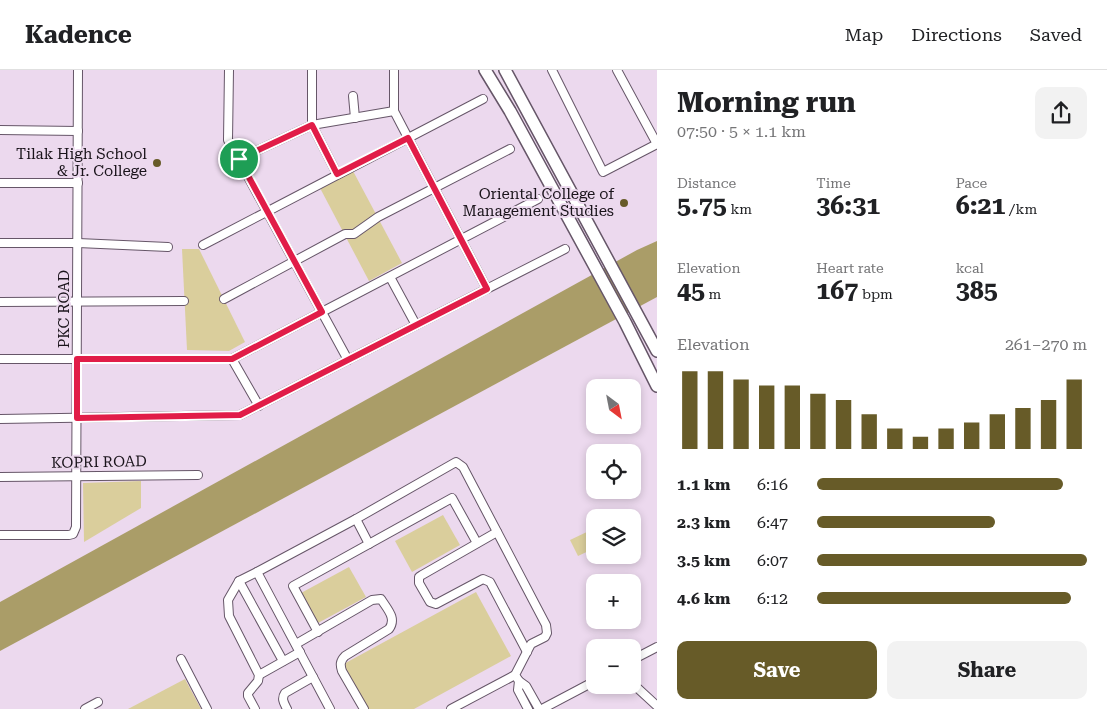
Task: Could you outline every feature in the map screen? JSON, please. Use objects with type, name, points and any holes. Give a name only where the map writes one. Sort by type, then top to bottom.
[{"type":"main road","points":[[485,70],[593,263],[657,386]]},
{"type":"main road","points":[[505,70],[657,351]]},
{"type":"main road","points":[[514,70],[524,104]]},
{"type":"street","name":"PKC ROAD","points":[[0,534],[73,534],[76,527],[78,70]]},
{"type":"street","points":[[229,70],[228,140],[348,360]]},
{"type":"street","points":[[312,70],[312,125],[337,174]]},
{"type":"street","points":[[394,70],[394,112],[487,289]]},
{"type":"street","points":[[552,70],[603,172],[657,144],[617,70]]},
{"type":"street","points":[[353,96],[355,118]]},
{"type":"street","points":[[203,245],[483,99]]},
{"type":"street","points":[[239,159],[312,125],[394,112]]},
{"type":"street","points":[[0,130],[78,131]]},
{"type":"street","points":[[224,299],[345,234],[354,234],[378,217],[510,149]]},
{"type":"street","points":[[0,183],[78,184]]},
{"type":"street","points":[[0,359],[232,359],[538,199]]},
{"type":"street","points":[[0,243],[78,243],[168,247]]},
{"type":"street","points":[[0,419],[240,415],[565,249]]},
{"type":"street","points":[[390,276],[416,325]]},
{"type":"street","points":[[0,302],[184,300]]},
{"type":"street","points":[[232,359],[259,406]]},
{"type":"street","points":[[255,709],[248,693],[258,681],[259,674],[229,616],[228,600],[240,581],[356,519],[456,462],[464,467],[546,625],[547,633],[545,637],[531,644],[517,678],[518,690],[528,709]]},
{"type":"street","name":"KOPRI ROAD","points":[[0,477],[198,475]]},
{"type":"street","points":[[318,632],[293,586],[452,498],[477,543]]},
{"type":"street","points":[[356,519],[370,544]]},
{"type":"street","points":[[497,532],[422,574],[419,577],[418,583],[430,602],[436,604],[483,579],[487,579],[527,652]]},
{"type":"street","points":[[257,572],[330,709]]},
{"type":"street","points":[[240,581],[283,661]]},
{"type":"street","points":[[296,644],[377,598],[380,599],[392,618],[393,622],[389,629],[341,660],[342,671],[364,709]]},
{"type":"street","points":[[641,655],[657,647]]},
{"type":"street","points":[[259,674],[300,652]]},
{"type":"street","points":[[181,659],[207,709]]},
{"type":"street","points":[[287,709],[282,696],[313,677]]},
{"type":"street","points":[[517,678],[526,686],[543,709],[586,686]]},
{"type":"street","points":[[451,709],[517,678]]},
{"type":"street","points":[[641,691],[657,706]]},
{"type":"street","points":[[85,709],[98,702]]},
{"type":"shaded area","points":[[353,171],[402,263],[369,281],[320,188]]},
{"type":"shaded area","points":[[657,241],[657,297],[0,651],[0,602],[637,250]]},
{"type":"shaded area","points":[[182,249],[199,249],[245,342],[229,351],[187,350]]},
{"type":"shaded area","points":[[141,481],[141,508],[84,542],[83,483]]},
{"type":"shaded area","points":[[443,515],[460,545],[412,572],[395,541]]},
{"type":"shaded area","points":[[586,532],[586,552],[578,556],[570,540]]},
{"type":"shaded area","points":[[349,567],[366,597],[318,623],[301,593]]},
{"type":"shaded area","points":[[476,592],[511,656],[414,709],[364,709],[340,666]]},
{"type":"shaded area","points":[[185,679],[201,709],[128,709]]},
{"type":"place","name":"Tilak High School & Jr. College","points":[[157,163]]},
{"type":"place","name":"Oriental College of Management Studies","points":[[624,203]]},
{"type":"route","points":[[312,125],[337,174],[408,138],[487,289],[240,415],[77,418],[77,359],[232,359],[322,312],[239,159],[312,125]]}]
